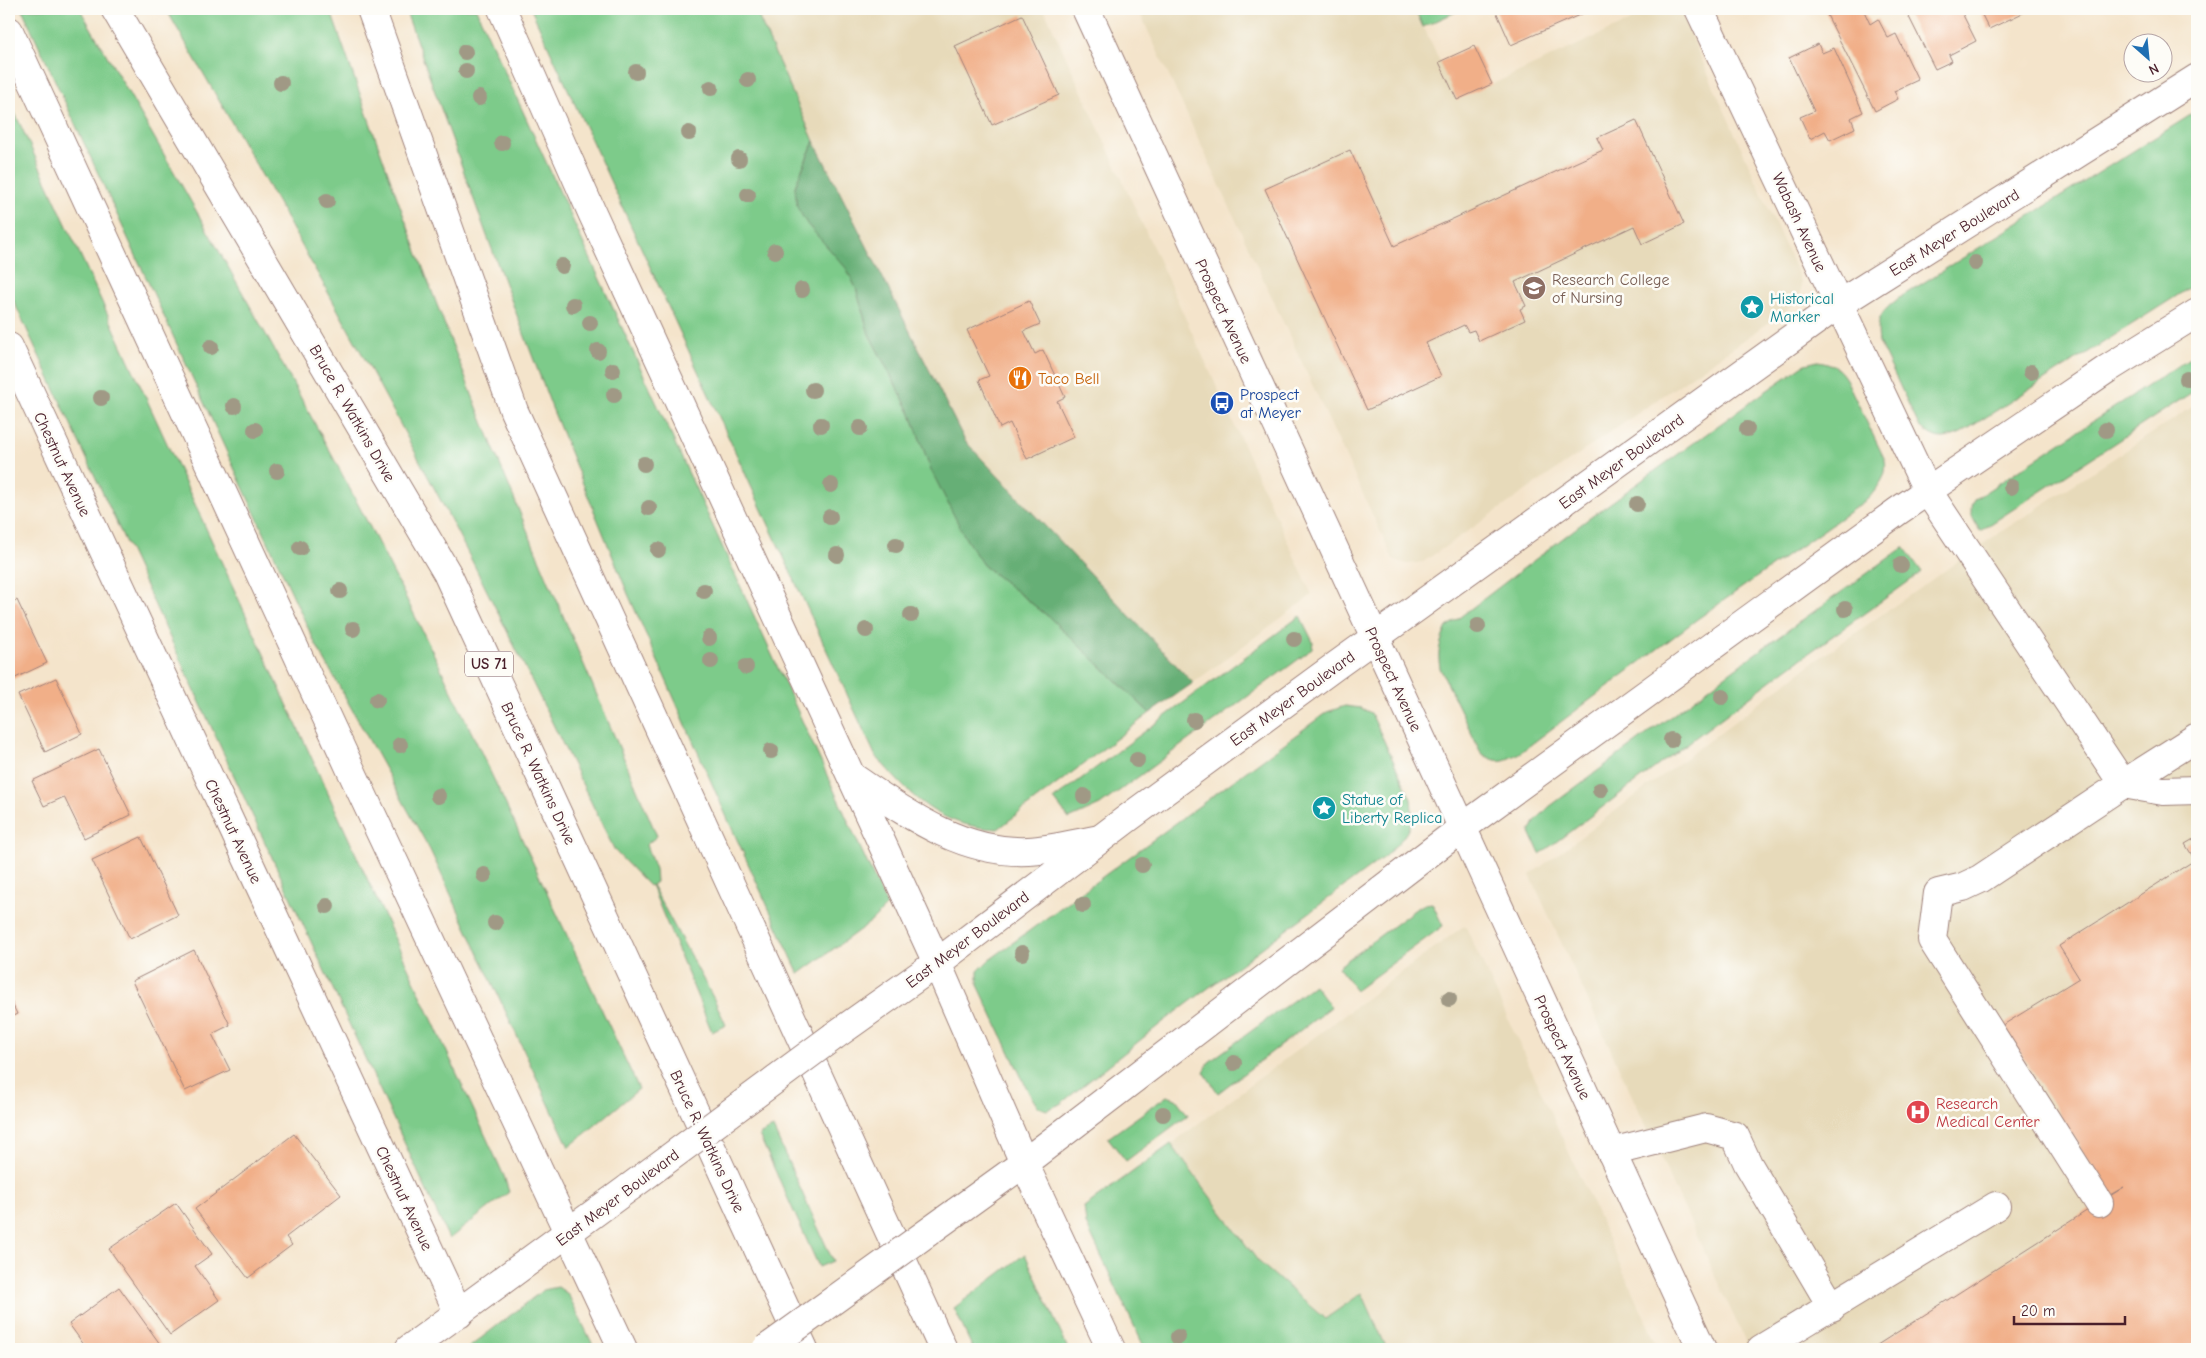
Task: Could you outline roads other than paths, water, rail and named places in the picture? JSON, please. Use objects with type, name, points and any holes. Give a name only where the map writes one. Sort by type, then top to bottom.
[{"type":"main road","name":"Bruce R. Watkins Drive","points":[[115,9],[447,573],[804,1349]]},
{"type":"main road","points":[[371,9],[514,411],[942,1349]]},
{"type":"main road","points":[[502,9],[593,214],[937,963],[1024,1163],[1111,1349]]},
{"type":"main road","name":"Prospect Avenue","points":[[1086,9],[1702,1349]]},
{"type":"main road","name":"Wabash Avenue","points":[[1699,9],[1927,490],[2123,784]]},
{"type":"main road","points":[[9,31],[341,750],[623,1349]]},
{"type":"main road","name":"East Meyer Boulevard","points":[[409,1349],[834,1036],[937,963],[1100,839],[1376,637],[1839,304],[2197,78]]},
{"type":"main road","points":[[766,1349],[1024,1163],[1462,828],[1927,490],[2107,369],[2197,313]]},
{"type":"main road","name":"Chestnut Avenue","points":[[9,347],[459,1314]]},
{"type":"main road","points":[[2100,1203],[1932,940],[1938,893],[1963,887],[1980,879],[2197,737]]},
{"type":"main road","points":[[851,776],[902,810],[945,834],[986,849],[1028,851],[1100,839]]},
{"type":"main road","points":[[2123,784],[2163,791],[2197,790]]},
{"type":"main road","points":[[1611,1152],[1706,1128],[1735,1136],[1748,1164],[1832,1307]]},
{"type":"main road","points":[[1761,1349],[1996,1206]]},
{"type":"place","name":"Research College of Nursing","points":[[1534,288]]},
{"type":"place","name":"Historical Marker","points":[[1752,307]]},
{"type":"place","name":"Taco Bell","points":[[1020,378]]},
{"type":"place","name":"Prospect at Meyer","points":[[1222,403]]},
{"type":"place","name":"Statue of Liberty Replica","points":[[1324,808]]},
{"type":"place","name":"Research Medical Center","points":[[1918,1112]]}]
